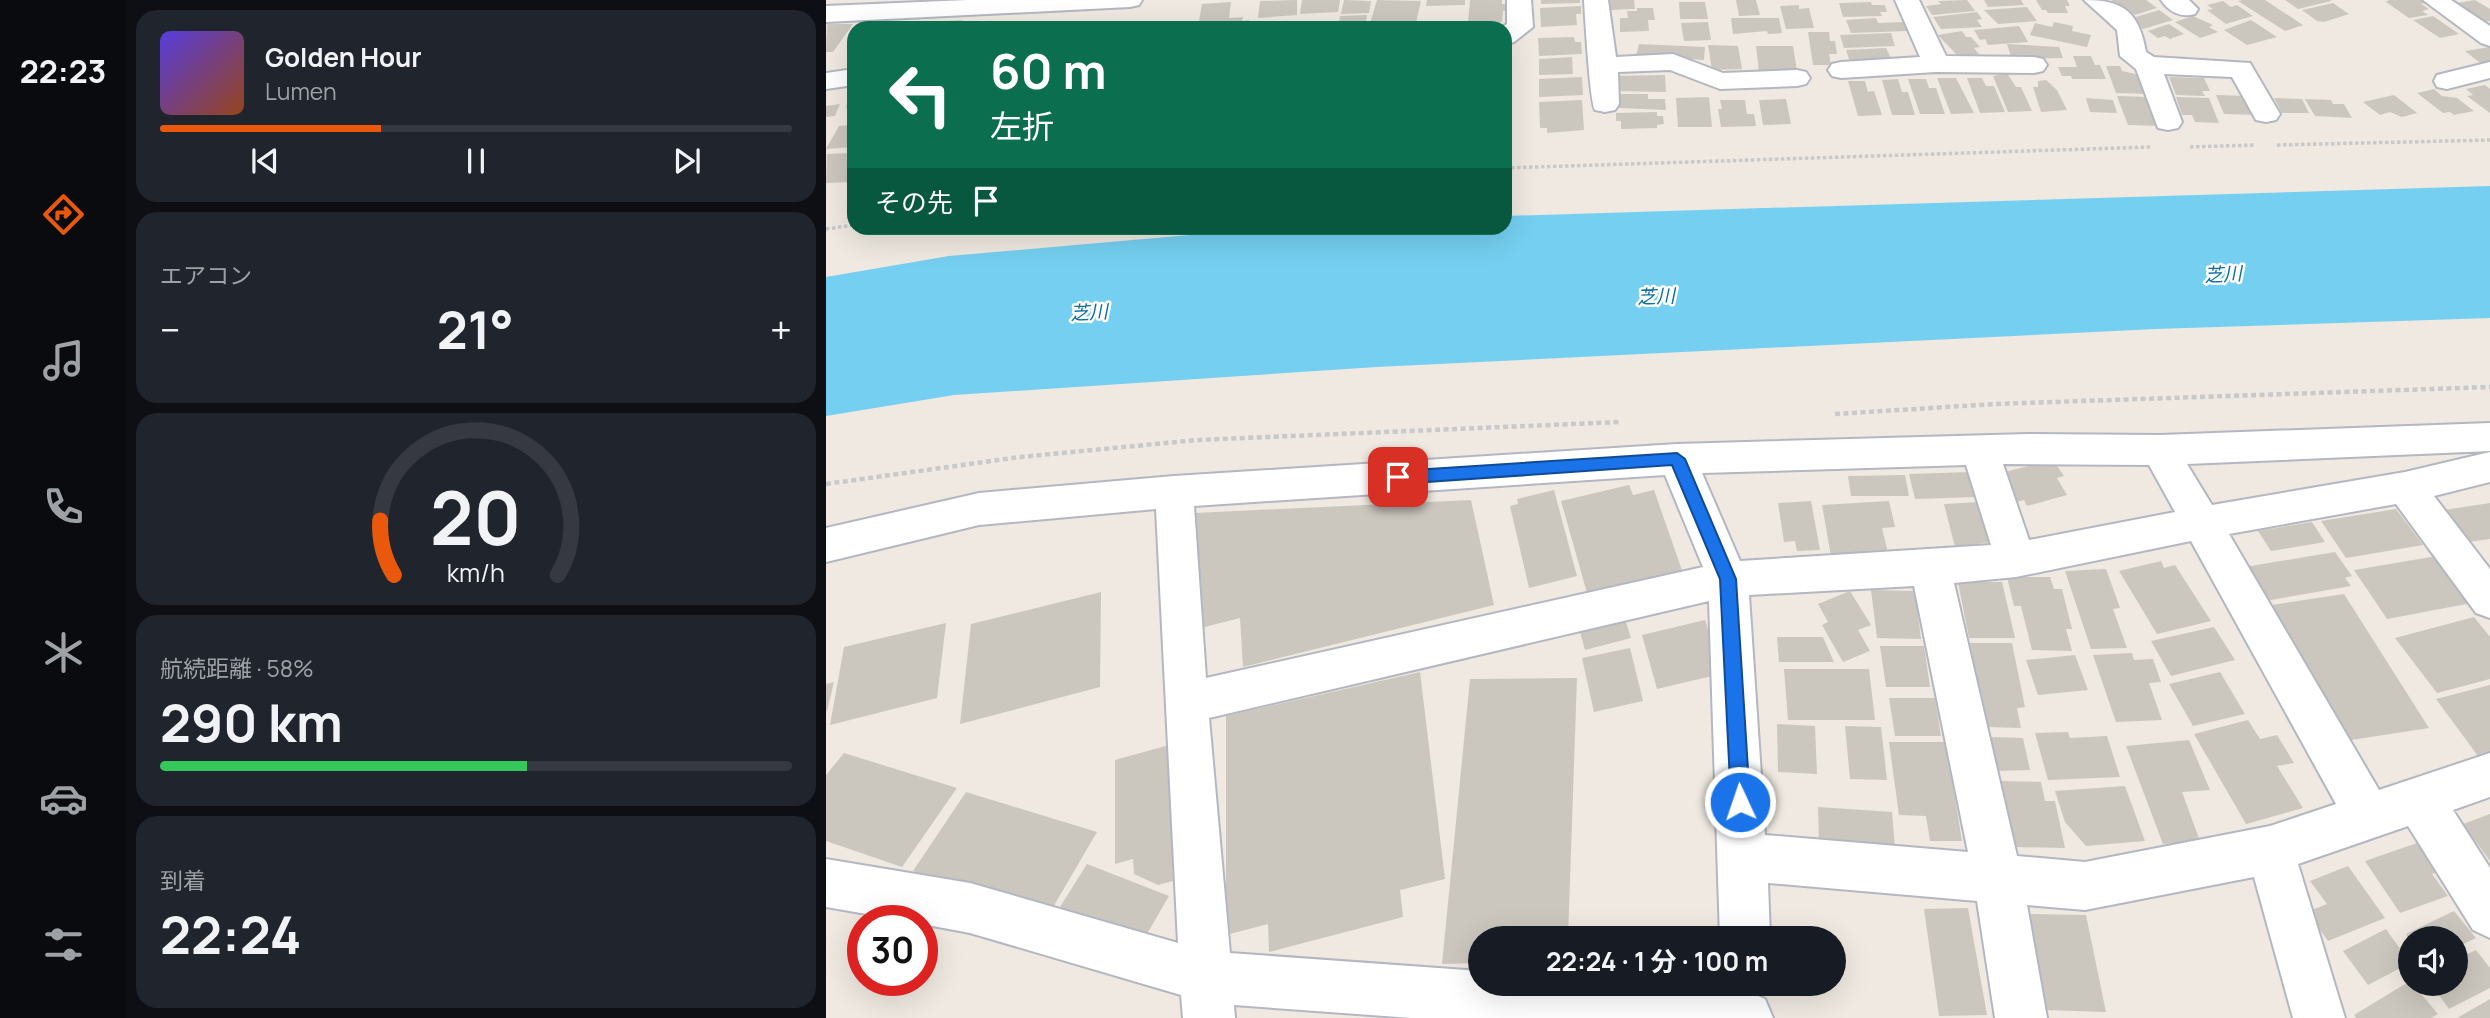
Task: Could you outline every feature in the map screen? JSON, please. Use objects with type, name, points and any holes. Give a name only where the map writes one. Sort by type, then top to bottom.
[{"type":"street","points":[[826,15],[990,12],[1130,0]]},
{"type":"street","points":[[1512,32],[1520,27],[1519,0]]},
{"type":"street","points":[[1596,0],[1604,65],[1605,104]]},
{"type":"street","points":[[1907,0],[1936,64]]},
{"type":"street","points":[[2095,0],[2129,27],[2133,56],[2148,65],[2241,69],[2266,114]]},
{"type":"street","points":[[2435,0],[2490,38]]},
{"type":"street","points":[[1604,65],[1673,62],[1720,81],[1797,78]]},
{"type":"street","points":[[1840,70],[1936,64],[2034,65]]},
{"type":"street","points":[[2148,65],[2164,135]]},
{"type":"street","points":[[2447,81],[2490,70]]},
{"type":"street","points":[[826,81],[847,79]]},
{"type":"street","points":[[826,545],[979,509],[1174,492],[1677,459],[1980,450],[2160,450],[2490,437]]},
{"type":"street","points":[[1980,450],[2016,560]]},
{"type":"street","points":[[2160,450],[2368,815]]},
{"type":"street","points":[[1677,459],[1728,579],[1744,857],[1745,926]]},
{"type":"street","points":[[1186,703],[1728,579],[1930,568],[2016,560],[2201,523],[2405,487],[2490,467]]},
{"type":"street","points":[[2405,487],[2490,600]]},
{"type":"street","points":[[1174,492],[1186,703],[1208,998]]},
{"type":"street","points":[[1930,568],[1998,879],[2021,1018]]},
{"type":"street","points":[[1744,857],[2085,886],[2270,850],[2490,775]]},
{"type":"street","points":[[2419,800],[2490,913]]},
{"type":"street","points":[[2270,850],[2319,1018]]},
{"type":"street","points":[[826,883],[970,908],[1208,998],[1746,1006]]},
{"type":"path","points":[[1512,168],[2164,135]]},
{"type":"path","points":[[2270,145],[2490,140]]},
{"type":"path","points":[[2188,147],[2256,145]]},
{"type":"path","points":[[826,229],[847,226]]},
{"type":"water","name":"芝川","points":[[2490,186],[2490,318],[2155,329],[1377,367],[954,395],[826,416],[826,277],[949,256],[1189,235],[1512,235],[1512,216]]},
{"type":"building","points":[[1297,0],[1297,15],[1258,18],[1260,1]]},
{"type":"building","points":[[1302,0],[1340,0],[1338,12],[1300,14]]},
{"type":"building","points":[[1344,0],[1371,1],[1369,13],[1341,14]]},
{"type":"building","points":[[1377,0],[1421,1],[1416,21],[1371,21]]},
{"type":"building","points":[[1427,0],[1465,0],[1465,5],[1426,6]]},
{"type":"building","points":[[1470,0],[1502,0],[1502,4],[1507,4],[1502,21],[1468,21]]},
{"type":"building","points":[[1541,0],[1580,0],[1580,3],[1541,4]]},
{"type":"building","points":[[1610,0],[1634,0],[1635,9],[1611,10]]},
{"type":"building","points":[[1736,0],[1756,0],[1760,15],[1739,16]]},
{"type":"building","points":[[1967,0],[1975,11],[1932,15],[1926,6],[1941,4],[1938,1]]},
{"type":"building","points":[[1984,0],[2021,0],[2024,5],[1988,7]]},
{"type":"building","points":[[2036,0],[2067,0],[2070,6],[2065,6],[2068,13],[2048,13],[2042,10]]},
{"type":"building","points":[[2146,0],[2157,8],[2135,15],[2131,12],[2124,14],[2107,2]]},
{"type":"building","points":[[2265,0],[2303,25],[2285,31],[2238,1]]},
{"type":"building","points":[[2285,0],[2331,0],[2331,1],[2298,9]]},
{"type":"building","points":[[2421,0],[2425,3],[2421,4],[2429,9],[2422,11],[2428,15],[2409,18],[2386,2]]},
{"type":"building","points":[[2475,0],[2490,9],[2490,21],[2478,23],[2451,4]]},
{"type":"building","points":[[2223,1],[2231,7],[2237,5],[2253,16],[2226,24],[2207,10],[2213,9],[2207,5]]},
{"type":"building","points":[[1231,2],[1229,18],[1243,17],[1242,21],[1199,21],[1202,4]]},
{"type":"building","points":[[1679,2],[1705,2],[1708,19],[1680,19]]},
{"type":"building","points":[[1871,2],[1872,5],[1885,5],[1887,12],[1880,12],[1882,16],[1843,17],[1839,3]]},
{"type":"building","points":[[2333,3],[2349,14],[2324,22],[2317,21],[2302,10]]},
{"type":"building","points":[[1799,5],[1799,9],[1809,8],[1814,28],[1786,29],[1780,6]]},
{"type":"building","points":[[1581,6],[1581,14],[1576,14],[1577,25],[1541,27],[1540,8]]},
{"type":"building","points":[[2027,7],[2037,21],[1998,24],[1984,10]]},
{"type":"building","points":[[1637,8],[1653,8],[1655,20],[1648,20],[1649,31],[1620,32],[1620,18],[1628,18],[1627,11],[1637,11]]},
{"type":"building","points":[[2159,10],[2173,20],[2143,29],[2129,19]]},
{"type":"building","points":[[1977,12],[1982,19],[1977,20],[1982,27],[1941,29],[1933,17]]},
{"type":"building","points":[[1367,15],[1366,21],[1339,21],[1340,16]]},
{"type":"building","points":[[2193,16],[2213,25],[2209,27],[2218,32],[2200,38],[2175,22]]},
{"type":"building","points":[[2433,16],[2459,34],[2440,38],[2413,20]]},
{"type":"building","points":[[1731,18],[1779,18],[1782,33],[1768,34],[1767,31],[1733,34]]},
{"type":"building","points":[[1876,18],[1878,23],[1903,22],[1907,31],[1851,33],[1846,20]]},
{"type":"building","points":[[2251,20],[2277,37],[2247,45],[2224,30]]},
{"type":"building","points":[[1708,22],[1711,40],[1684,41],[1681,23]]},
{"type":"building","points":[[2054,22],[2073,26],[2072,31],[2091,35],[2087,47],[2030,35],[2035,23],[2052,27]]},
{"type":"building","points":[[827,24],[847,24],[847,32],[833,52],[826,52]]},
{"type":"building","points":[[2169,24],[2184,34],[2170,39],[2165,36],[2158,38],[2148,31]]},
{"type":"building","points":[[2019,26],[2028,42],[1988,45],[1985,39],[1980,40],[1974,30]]},
{"type":"building","points":[[1962,31],[1980,47],[1974,48],[1979,54],[1961,57],[1938,35]]},
{"type":"building","points":[[1808,32],[1829,32],[1830,41],[1835,41],[1837,54],[1829,54],[1831,65],[1813,65]]},
{"type":"building","points":[[1891,33],[1895,46],[1844,48],[1840,35]]},
{"type":"building","points":[[1574,37],[1575,42],[1581,42],[1582,54],[1539,56],[1538,38]]},
{"type":"building","points":[[1639,44],[1705,47],[1704,60],[1636,56]]},
{"type":"building","points":[[2007,44],[2059,47],[2063,58],[2012,59]]},
{"type":"building","points":[[1708,45],[1738,46],[1742,69],[1712,70]]},
{"type":"building","points":[[1756,46],[1793,46],[1797,71],[1759,72]]},
{"type":"building","points":[[2490,47],[2490,65],[2484,66],[2465,51]]},
{"type":"building","points":[[1886,48],[1893,62],[1851,65],[1846,50]]},
{"type":"building","points":[[2073,56],[2091,56],[2095,65],[2100,65],[2106,79],[2072,79],[2071,76],[2062,76],[2058,67],[2077,67]]},
{"type":"building","points":[[1572,57],[1573,74],[1539,75],[1539,59]]},
{"type":"building","points":[[2106,66],[2120,66],[2122,71],[2140,75],[2148,94],[2116,93]]},
{"type":"building","points":[[2007,73],[2016,87],[2021,87],[2032,111],[2008,112],[1993,76]]},
{"type":"building","points":[[1665,75],[1666,92],[1615,91],[1615,76]]},
{"type":"building","points":[[1582,77],[1583,95],[1539,97],[1539,79]]},
{"type":"building","points":[[2169,77],[2204,78],[2210,91],[2202,91],[2205,96],[2176,95]]},
{"type":"building","points":[[1937,78],[1956,78],[1974,113],[1951,114]]},
{"type":"building","points":[[1967,78],[1982,78],[1986,86],[1994,86],[2005,112],[1980,113]]},
{"type":"building","points":[[1898,79],[1902,92],[1908,92],[1915,115],[1892,115],[1882,80]]},
{"type":"building","points":[[1908,79],[1926,79],[1929,88],[1936,88],[1945,114],[1920,114]]},
{"type":"building","points":[[2046,80],[2057,90],[2067,110],[2041,112],[2033,87],[2038,87],[2038,81]]},
{"type":"building","points":[[1848,81],[1865,81],[1868,92],[1874,91],[1882,115],[1858,116]]},
{"type":"building","points":[[2485,85],[2490,89],[2490,113],[2467,96],[2473,95],[2466,89]]},
{"type":"building","points":[[2434,89],[2442,96],[2457,98],[2474,111],[2454,115],[2450,112],[2443,113],[2417,93]]},
{"type":"building","points":[[1619,94],[1648,94],[1648,99],[1665,99],[1666,110],[1619,108]]},
{"type":"building","points":[[2216,95],[2248,96],[2257,115],[2224,114]]},
{"type":"building","points":[[2394,95],[2417,113],[2402,117],[2390,112],[2380,115],[2363,102]]},
{"type":"building","points":[[2117,96],[2148,97],[2160,126],[2128,125]]},
{"type":"building","points":[[1709,97],[1712,127],[1678,127],[1676,98]]},
{"type":"building","points":[[2176,97],[2209,98],[2219,123],[2195,122],[2192,115],[2182,115]]},
{"type":"building","points":[[2086,98],[2113,100],[2117,113],[2090,112]]},
{"type":"building","points":[[2274,98],[2302,99],[2309,113],[2282,113]]},
{"type":"building","points":[[1786,99],[1791,124],[1763,125],[1759,100]]},
{"type":"building","points":[[2305,99],[2331,100],[2333,104],[2344,104],[2352,118],[2315,116]]},
{"type":"building","points":[[1582,100],[1584,130],[1547,133],[1547,128],[1540,128],[1539,102]]},
{"type":"building","points":[[1720,100],[1745,100],[1747,114],[1754,114],[1756,126],[1721,127],[1718,109],[1722,109]]},
{"type":"building","points":[[840,104],[835,116],[826,117],[826,106]]},
{"type":"building","points":[[1657,112],[1657,116],[1663,116],[1664,124],[1657,125],[1657,128],[1621,129],[1621,121],[1616,121],[1616,113]]},
{"type":"building","points":[[847,125],[847,148],[826,149],[839,126]]},
{"type":"building","points":[[847,153],[847,182],[826,183],[827,154]]},
{"type":"building","points":[[2053,460],[2064,476],[2057,478],[2067,495],[2027,506],[2024,500],[2013,503],[1996,474]]},
{"type":"building","points":[[1969,472],[1976,497],[1915,499],[1909,474]]},
{"type":"building","points":[[1905,475],[1909,496],[1851,496],[1848,476]]},
{"type":"building","points":[[1629,485],[1633,495],[1654,490],[1684,576],[1589,600],[1561,501]]},
{"type":"building","points":[[1554,490],[1577,576],[1529,588],[1510,506],[1518,504],[1517,499]]},
{"type":"building","points":[[1471,500],[1494,605],[1243,667],[1240,618],[1197,629],[1195,513]]},
{"type":"building","points":[[1811,501],[1820,550],[1797,551],[1795,541],[1784,542],[1778,503]]},
{"type":"building","points":[[1889,501],[1895,527],[1882,528],[1888,553],[1831,556],[1822,505]]},
{"type":"building","points":[[1979,502],[1991,542],[1955,547],[1944,504]]},
{"type":"building","points":[[2490,503],[2490,539],[2468,542],[2444,510]]},
{"type":"building","points":[[2396,509],[2423,545],[2346,558],[2321,521]]},
{"type":"building","points":[[2312,522],[2325,542],[2271,551],[2258,531]]},
{"type":"building","points":[[2335,552],[2352,576],[2345,578],[2351,586],[2265,601],[2245,567]]},
{"type":"building","points":[[2437,556],[2472,603],[2387,619],[2354,570]]},
{"type":"building","points":[[2161,561],[2164,568],[2175,565],[2211,621],[2157,634],[2119,571]]},
{"type":"building","points":[[2106,569],[2120,608],[2113,609],[2127,648],[2091,649],[2065,571]]},
{"type":"building","points":[[2007,577],[2050,577],[2054,589],[2062,589],[2072,629],[2066,629],[2072,651],[2032,650],[2021,606],[2014,606]]},
{"type":"building","points":[[1958,582],[2002,582],[2015,638],[1969,638]]},
{"type":"building","points":[[1871,590],[1915,591],[1921,639],[1877,638]]},
{"type":"building","points":[[1850,591],[1871,625],[1858,630],[1870,651],[1843,662],[1822,625],[1828,622],[1818,604]]},
{"type":"building","points":[[1101,592],[1100,687],[960,724],[971,624]]},
{"type":"building","points":[[2344,594],[2429,728],[2351,740],[2272,605]]},
{"type":"building","points":[[1624,616],[1631,638],[1585,650],[1579,628]]},
{"type":"building","points":[[2474,617],[2490,637],[2490,679],[2437,693],[2395,638]]},
{"type":"building","points":[[1705,620],[1717,659],[1712,676],[1657,689],[1642,635]]},
{"type":"building","points":[[946,623],[937,698],[830,725],[844,647]]},
{"type":"building","points":[[2214,627],[2235,660],[2171,676],[2151,641]]},
{"type":"building","points":[[1777,637],[1823,637],[1834,662],[1779,662]]},
{"type":"building","points":[[1970,643],[2012,643],[2025,707],[2017,708],[2021,728],[1987,727]]},
{"type":"building","points":[[1880,646],[1924,646],[1930,687],[1886,687]]},
{"type":"building","points":[[1630,648],[1643,701],[1594,712],[1582,658]]},
{"type":"building","points":[[2132,653],[2134,660],[2153,659],[2161,682],[2149,683],[2162,720],[2116,722],[2093,655]]},
{"type":"building","points":[[2075,655],[2088,690],[2038,695],[2026,660]]},
{"type":"building","points":[[1784,669],[1869,669],[1875,720],[1788,720]]},
{"type":"building","points":[[1420,672],[1445,879],[1400,890],[1403,917],[1269,952],[1268,924],[1226,935],[1226,716]]},
{"type":"building","points":[[2220,672],[2245,714],[2193,726],[2169,684]]},
{"type":"building","points":[[1577,678],[1568,926],[1468,926],[1468,963],[1442,964],[1470,679]]},
{"type":"building","points":[[834,682],[827,711],[826,711],[826,684]]},
{"type":"building","points":[[2490,685],[2490,753],[2478,756],[2436,699]]},
{"type":"building","points":[[1889,698],[1935,698],[1941,736],[1895,736]]},
{"type":"building","points":[[2248,720],[2260,739],[2277,735],[2294,763],[2277,766],[2303,808],[2246,824],[2194,734]]},
{"type":"building","points":[[1777,724],[1815,726],[1817,774],[1778,772]]},
{"type":"building","points":[[1845,726],[1881,727],[1887,780],[1850,779]]},
{"type":"building","points":[[2068,732],[2070,738],[2107,736],[2120,777],[2048,780],[2035,733]]},
{"type":"building","points":[[1990,737],[2023,738],[2030,770],[1997,771]]},
{"type":"building","points":[[2189,740],[2210,790],[2182,792],[2200,841],[2163,844],[2126,746]]},
{"type":"building","points":[[1889,742],[1946,742],[1962,841],[1930,841],[1926,816],[1899,815]]},
{"type":"building","points":[[1169,745],[1173,881],[1158,885],[1134,874],[1133,859],[1115,864],[1115,760]]},
{"type":"building","points":[[844,753],[957,788],[902,867],[826,841],[826,775]]},
{"type":"building","points":[[2001,781],[2041,782],[2045,801],[2055,801],[2065,848],[2013,847]]},
{"type":"building","points":[[2125,786],[2145,841],[2086,846],[2065,822],[2055,791]]},
{"type":"building","points":[[966,792],[1097,832],[1049,914],[913,871]]},
{"type":"building","points":[[1818,807],[1892,812],[1895,848],[1819,843]]},
{"type":"building","points":[[2490,814],[2490,861],[2463,824]]},
{"type":"building","points":[[2417,843],[2438,872],[2432,874],[2448,896],[2400,913],[2365,861]]},
{"type":"building","points":[[1087,864],[1169,896],[1144,939],[1060,907]]},
{"type":"building","points":[[2348,866],[2385,918],[2328,941],[2307,912],[2327,904],[2310,881]]},
{"type":"building","points":[[1968,908],[1987,1015],[1939,1016],[1924,909]]},
{"type":"building","points":[[2454,911],[2466,926],[2423,926]]},
{"type":"building","points":[[2026,914],[2086,915],[2106,1012],[2043,1010]]},
{"type":"building","points":[[2468,928],[2476,938],[2468,942]]},
{"type":"building","points":[[2386,929],[2398,946],[2398,969],[2368,985],[2343,951]]},
{"type":"building","points":[[2476,950],[2490,968],[2490,988],[2449,1009],[2440,996],[2468,996],[2468,954]]},
{"type":"building","points":[[2398,988],[2398,996],[2423,996],[2438,1014],[2431,1018],[2356,1018],[2354,1015]]},
{"type":"building","points":[[2490,999],[2490,1018],[2457,1018]]},
{"type":"route","points":[[1398,477],[1677,459],[1728,579],[1740,802]]}]
